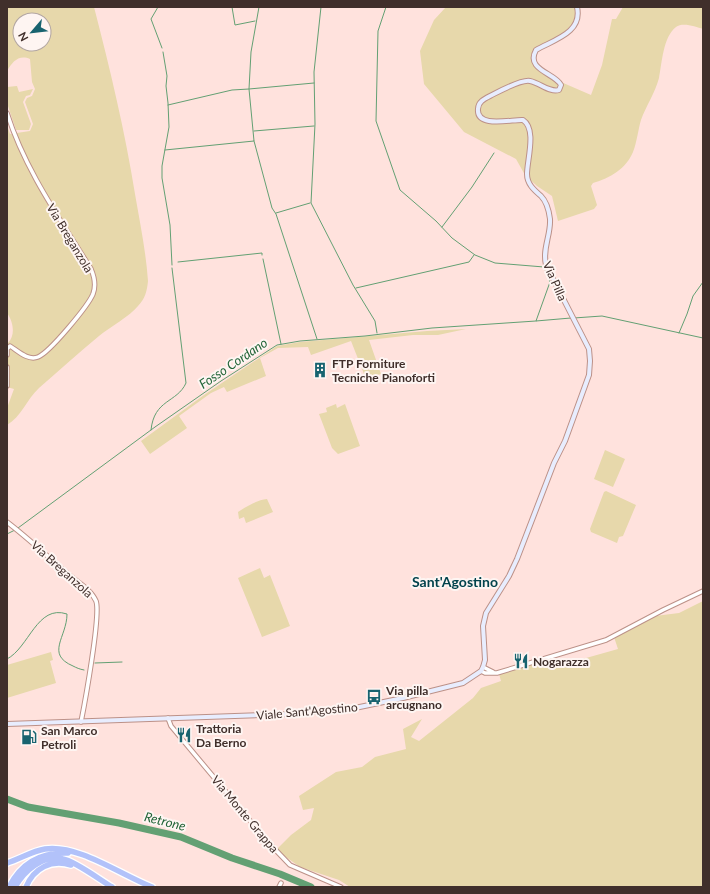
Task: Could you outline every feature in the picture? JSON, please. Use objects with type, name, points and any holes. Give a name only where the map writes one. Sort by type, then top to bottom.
[{"type":"highway","points":[[7,863],[28,854],[46,849],[68,849],[152,887]]},
{"type":"highway","points":[[9,887],[20,871],[30,862],[41,856],[59,853],[84,855]]},
{"type":"highway","points":[[15,887],[22,876],[29,869],[39,863],[52,859],[68,860],[112,887]]},
{"type":"highway","points":[[26,887],[35,872],[48,864],[67,864],[88,872]]},
{"type":"main road","name":"Via Pilla","points":[[483,667],[485,654],[483,626],[486,612],[509,576],[517,559],[554,463],[565,441],[589,375],[590,361],[589,348],[546,265],[544,252],[550,221],[548,209],[542,197],[535,191],[529,182],[527,174],[530,136],[527,122],[523,120],[488,121],[480,116],[477,111],[480,103],[484,99],[526,81],[535,82],[555,91],[559,90],[561,85],[558,80],[541,70],[535,62],[535,53],[540,48],[568,33],[576,21],[578,12],[577,7]]},
{"type":"main road","name":"Viale Sant'Agostino","points":[[7,724],[289,714],[350,709],[463,683],[480,671],[483,667]]},
{"type":"street","name":"Via Breganzola","points":[[7,113],[12,129],[35,178],[62,225],[91,269],[93,275],[94,293],[71,324],[46,352],[33,358],[10,346],[7,355]]},
{"type":"street","points":[[7,367],[7,386]]},
{"type":"street","name":"Via Breganzola","points":[[7,522],[32,541],[67,574],[89,591],[96,602],[96,628],[81,722]]},
{"type":"street","points":[[480,671],[485,673],[497,673],[606,640],[703,591]]},
{"type":"street","points":[[483,667],[497,673]]},
{"type":"street","name":"Via Monte Grappa","points":[[168,718],[171,726],[267,841],[290,865],[341,887]]},
{"type":"shaded area","points":[[7,7],[94,7],[127,147],[143,238],[148,281],[144,298],[134,310],[99,336],[39,388],[20,413],[7,425],[7,408],[14,389],[7,387],[8,343],[12,336],[13,328],[7,313],[7,125],[10,134],[30,131],[33,124],[25,102],[27,98],[32,96],[35,89],[32,82],[30,59],[19,58],[7,71]]},
{"type":"shaded area","points":[[446,7],[579,7],[577,23],[572,30],[560,40],[537,51],[536,58],[539,67],[543,70],[553,75],[561,82],[591,95],[602,65],[612,19],[616,19],[623,7],[703,7],[703,29],[690,25],[682,25],[676,27],[672,31],[668,37],[664,51],[659,78],[641,120],[633,152],[630,158],[617,172],[593,183],[591,186],[597,205],[594,209],[558,221],[552,196],[537,186],[525,175],[516,159],[464,132],[424,84],[420,51],[434,20]]},
{"type":"shaded area","points":[[17,86],[19,92],[33,89],[30,95],[26,96],[23,102],[31,124],[29,130],[16,130],[7,103],[7,87]]},
{"type":"shaded area","points":[[466,329],[438,335],[413,335],[369,340],[381,374],[366,379],[351,341],[311,355],[308,347],[278,348],[260,358],[266,376],[227,392],[224,387],[211,393],[179,416],[187,428],[150,454],[141,441],[204,395],[277,346],[300,342]]},
{"type":"shaded area","points":[[336,404],[337,408],[345,404],[360,446],[338,454],[332,448],[319,414],[327,412],[326,408]]},
{"type":"shaded area","points":[[605,450],[625,459],[613,487],[594,479]]},
{"type":"shaded area","points":[[606,491],[636,505],[623,536],[619,537],[617,543],[591,532],[590,529],[604,492]]},
{"type":"shaded area","points":[[267,499],[273,512],[246,523],[244,517],[239,519],[238,512],[256,502]]},
{"type":"shaded area","points":[[260,568],[264,578],[270,575],[290,626],[262,637],[238,578]]},
{"type":"shaded area","points":[[703,601],[703,887],[350,887],[339,880],[300,867],[276,850],[291,835],[311,820],[314,808],[303,810],[299,796],[336,772],[362,767],[375,757],[406,749],[403,729],[422,719],[411,737],[419,741],[473,698],[481,688],[501,681],[499,674],[547,658],[550,663],[565,659],[579,660],[618,649],[614,637],[655,616],[679,613]]},
{"type":"shaded area","points":[[51,652],[53,660],[50,661],[56,683],[7,698],[7,665]]},
{"type":"waterway","points":[[158,7],[151,19],[162,48]]},
{"type":"waterway","points":[[232,7],[235,25],[255,21]]},
{"type":"waterway","points":[[259,7],[251,52],[249,89],[314,83]]},
{"type":"waterway","points":[[321,7],[314,72],[315,124],[311,203],[353,285],[375,321],[377,333]]},
{"type":"waterway","points":[[386,7],[378,31],[376,121],[400,190],[436,221],[452,238],[475,255],[495,263],[544,267],[550,282],[536,321],[571,318]]},
{"type":"waterway","points":[[163,52],[167,76],[166,86],[169,127],[162,166],[162,178],[170,225],[172,265]]},
{"type":"waterway","points":[[165,150],[254,141],[249,89],[232,90],[168,105]]},
{"type":"waterway","points":[[254,131],[314,126]]},
{"type":"waterway","points":[[254,141],[272,208],[276,214],[317,339]]},
{"type":"waterway","points":[[442,227],[472,187],[494,153]]},
{"type":"waterway","points":[[276,213],[310,203]]},
{"type":"waterway","points":[[178,262],[262,253],[262,255]]},
{"type":"waterway","points":[[356,288],[469,262],[474,255]]},
{"type":"waterway","points":[[263,259],[281,344]]},
{"type":"waterway","points":[[151,430],[156,412],[177,394],[186,383],[172,268]]},
{"type":"waterway","points":[[679,333],[693,296],[703,282]]},
{"type":"waterway","points":[[574,318],[602,316],[703,338]]},
{"type":"waterway","name":"Fosso Cordano","points":[[18,528],[155,427],[221,381],[277,345],[300,341],[365,336],[432,328],[536,321]]},
{"type":"waterway","name":"Fosso Cordano","points":[[7,534],[15,530]]},
{"type":"waterway","points":[[7,659],[15,653],[34,629],[48,615],[57,613],[67,614],[60,644],[60,656],[65,661],[84,670]]},
{"type":"waterway","points":[[95,663],[122,662]]},
{"type":"waterway","name":"Retrone","points":[[7,799],[28,807],[119,823],[181,837],[232,858],[280,874],[311,887]]},
{"type":"place","name":"FTP Forniture Tecniche Pianoforti","points":[[320,370]]},
{"type":"place","name":"Nogarazza","points":[[521,661]]},
{"type":"place","name":"Via pilla arcugnano","points":[[374,697]]},
{"type":"place","name":"Trattoria Da Berno","points":[[184,735]]},
{"type":"place","name":"San Marco Petroli","points":[[29,737]]},
{"type":"district","name":"Sant'Agostino","points":[[455,581]]}]
